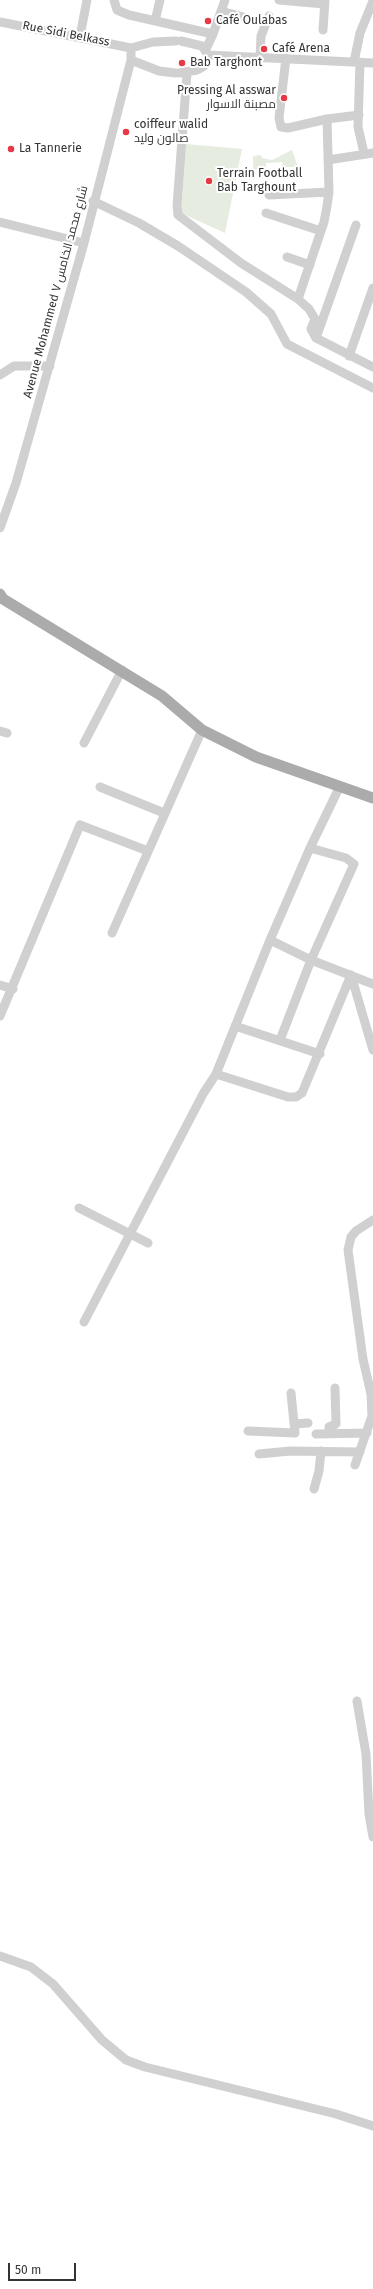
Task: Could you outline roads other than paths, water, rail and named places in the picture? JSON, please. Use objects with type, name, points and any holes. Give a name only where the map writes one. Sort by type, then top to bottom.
[{"type":"main road","points":[[1,597],[162,696],[202,730],[256,757],[339,788],[373,798]]},
{"type":"street","points":[[80,36],[87,0]]},
{"type":"street","points":[[114,0],[116,7],[121,12],[213,34]]},
{"type":"street","points":[[155,21],[160,0]]},
{"type":"street","points":[[131,60],[159,71],[180,73],[204,66],[207,52],[225,0]]},
{"type":"street","points":[[279,0],[324,2],[322,30]]},
{"type":"street","points":[[328,160],[345,159],[368,153],[358,126],[357,62],[360,33],[373,1]]},
{"type":"street","points":[[221,11],[247,18]]},
{"type":"street","points":[[260,57],[261,36],[269,16]]},
{"type":"street","name":"Rue Sidi Belkass","points":[[0,22],[80,36],[131,48]]},
{"type":"street","points":[[131,48],[153,42],[178,40],[197,43],[207,52],[260,57],[373,63]]},
{"type":"street","name":"Avenue Mohammed V شارع محمد الخامس","points":[[0,528],[16,483],[84,243],[93,201],[131,60],[131,48]]},
{"type":"street","points":[[286,58],[279,126],[288,128],[327,119],[359,115]]},
{"type":"street","points":[[180,73],[176,206],[178,215],[241,263],[298,299],[309,309],[315,318],[311,330],[316,338],[373,367]]},
{"type":"street","points":[[298,299],[321,232],[329,192],[327,119]]},
{"type":"street","points":[[269,195],[329,192]]},
{"type":"street","points":[[93,201],[139,223],[178,246],[246,292],[271,314],[287,344],[373,388]]},
{"type":"street","points":[[266,213],[321,232]]},
{"type":"street","points":[[0,222],[84,243]]},
{"type":"street","points":[[316,338],[356,225]]},
{"type":"street","points":[[287,257],[310,265]]},
{"type":"street","points":[[349,356],[373,288]]},
{"type":"street","points":[[0,375],[14,366],[50,366]]},
{"type":"street","points":[[84,743],[122,670]]},
{"type":"street","points":[[112,933],[202,730]]},
{"type":"street","points":[[100,787],[164,813]]},
{"type":"street","points":[[84,1322],[203,1094],[216,1074],[270,940],[310,848],[339,788]]},
{"type":"street","points":[[0,1016],[13,989],[80,825],[148,851]]},
{"type":"street","points":[[280,1040],[311,960],[354,864],[346,858],[310,848]]},
{"type":"street","points":[[270,940],[311,960],[373,984]]},
{"type":"street","points":[[351,975],[373,1050]]},
{"type":"street","points":[[216,1074],[288,1097],[296,1097],[302,1093],[320,1054],[351,975]]},
{"type":"street","points":[[0,985],[13,989]]},
{"type":"street","points":[[235,1026],[320,1054]]},
{"type":"street","points":[[80,1208],[148,1243]]},
{"type":"street","points":[[355,1465],[372,1416],[371,1394],[363,1359],[348,1250],[351,1237],[356,1231],[373,1220]]},
{"type":"street","points":[[329,1433],[329,1427],[336,1424],[335,1388]]},
{"type":"street","points":[[248,1431],[296,1433],[291,1393]]},
{"type":"street","points":[[295,1424],[308,1423]]},
{"type":"street","points":[[316,1434],[367,1433]]},
{"type":"street","points":[[259,1454],[290,1450],[360,1452]]},
{"type":"street","points":[[314,1489],[319,1471],[321,1451]]},
{"type":"street","points":[[357,1701],[366,1754],[369,1814],[373,1837]]},
{"type":"street","points":[[0,1956],[31,1968],[53,1984],[102,2040],[126,2060],[145,2067],[336,2114],[373,2126]]},
{"type":"place","name":"Café Oulabas","points":[[208,21]]},
{"type":"place","name":"Café Arena","points":[[264,49]]},
{"type":"place","name":"Bab Targhont","points":[[182,63]]},
{"type":"place","name":"Pressing Al asswar مصبنة الاسوار","points":[[284,98]]},
{"type":"place","name":"coiffeur walid صالون وليد","points":[[126,132]]},
{"type":"place","name":"La Tannerie","points":[[11,149]]},
{"type":"place","name":"Terrain Football Bab Targhount","points":[[209,181]]}]
